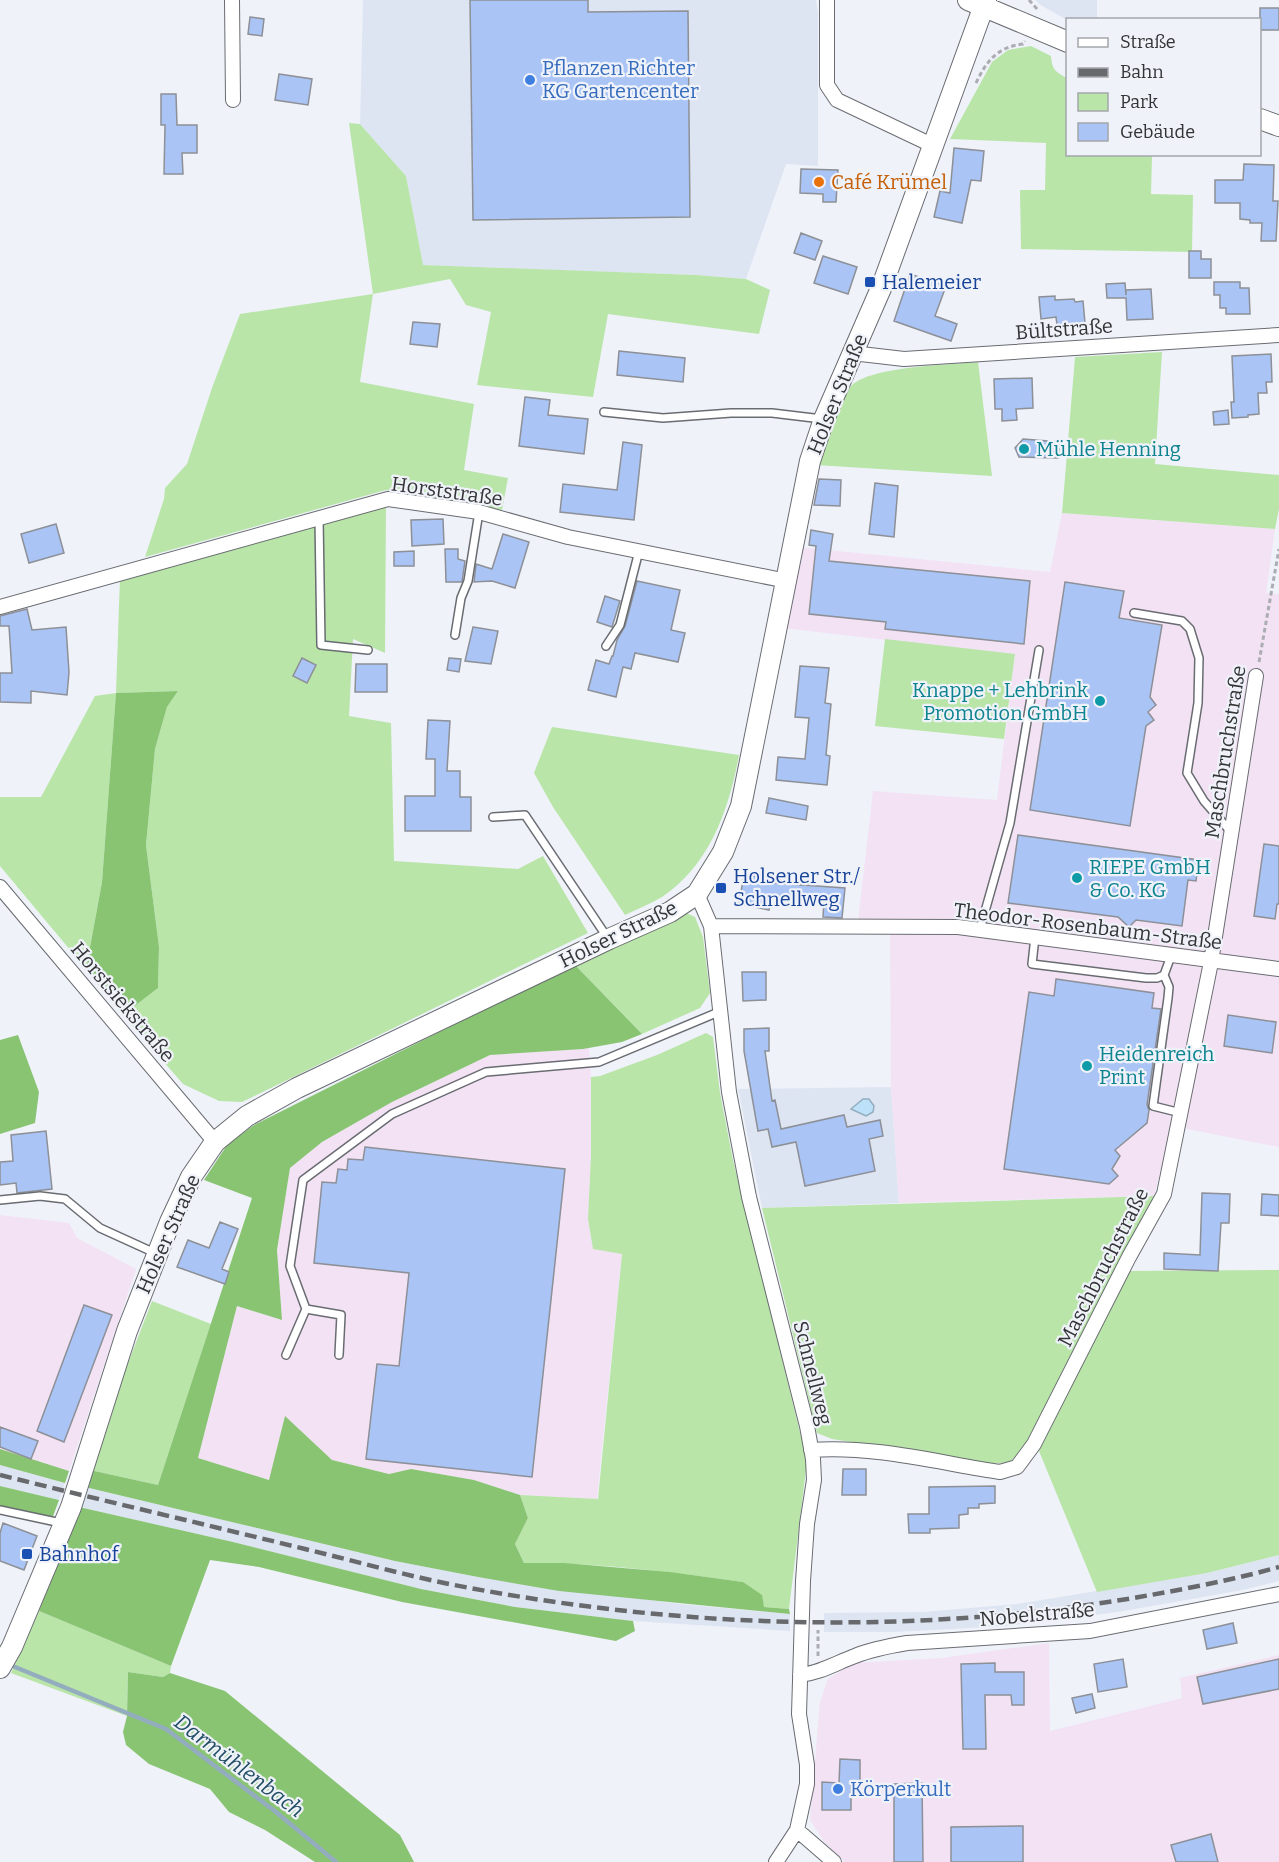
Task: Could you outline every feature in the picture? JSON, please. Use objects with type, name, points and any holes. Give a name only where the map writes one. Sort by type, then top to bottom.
[{"type":"main road","name":"Holser Straße","points":[[0,1668],[12,1647],[64,1524],[124,1341],[157,1254],[191,1178],[215,1142],[247,1116],[297,1088],[670,912],[697,894],[723,852],[741,806],[810,461],[824,419],[882,286],[934,146],[979,2]]},
{"type":"main road","points":[[979,2],[1066,41]]},
{"type":"main road","points":[[1261,119],[1279,126]]},
{"type":"street","points":[[232,0],[233,100]]},
{"type":"street","points":[[827,0],[827,85],[837,100],[934,146]]},
{"type":"street","name":"Bültstraße","points":[[852,353],[904,359],[1279,335]]},
{"type":"street","name":"Horststraße","points":[[0,607],[388,499],[479,512],[568,537],[787,581]]},
{"type":"street","name":"Maschbruchstraße","points":[[811,1450],[834,1448],[867,1451],[1000,1472],[1017,1467],[1034,1444],[1129,1257],[1164,1194],[1210,962],[1256,676]]},
{"type":"street","name":"Horstsiekstraße","points":[[0,887],[215,1142]]},
{"type":"street","name":"Schnellweg","points":[[697,894],[711,926],[729,1092],[749,1197],[811,1450],[814,1480],[804,1555],[799,1714],[807,1765],[807,1784],[797,1830],[776,1862]]},
{"type":"street","name":"Theodor-Rosenbaum-Straße","points":[[711,926],[958,927],[1210,962],[1279,969]]},
{"type":"street","name":"Nobelstraße","points":[[800,1675],[822,1671],[869,1650],[886,1646],[1090,1631],[1279,1594]]},
{"type":"street","points":[[797,1830],[834,1862]]},
{"type":"lane","points":[[604,412],[663,418],[731,413],[772,413],[824,419]]},
{"type":"lane","points":[[455,635],[461,598],[468,582],[479,512]]},
{"type":"lane","points":[[319,518],[321,645],[368,650]]},
{"type":"lane","points":[[606,646],[620,625],[639,551]]},
{"type":"lane","points":[[1134,613],[1182,621],[1190,629],[1199,658],[1198,703],[1187,773],[1203,801],[1232,833]]},
{"type":"lane","points":[[980,929],[1010,823],[1039,651]]},
{"type":"lane","points":[[493,817],[525,815],[609,939]]},
{"type":"lane","points":[[1035,937],[1032,964],[1146,978],[1157,978],[1164,975]]},
{"type":"lane","points":[[1171,956],[1164,975],[1168,987],[1168,998],[1153,1107],[1181,1113]]},
{"type":"lane","points":[[286,1355],[306,1309],[290,1266],[303,1180],[392,1114],[486,1072],[599,1062],[721,1011]]},
{"type":"lane","points":[[0,1200],[40,1196],[65,1199],[100,1228],[157,1254]]},
{"type":"lane","points":[[306,1309],[341,1315],[339,1355]]},
{"type":"lane","points":[[0,1510],[64,1524]]},
{"type":"path","points":[[976,84],[984,66],[996,55],[1010,46],[1023,44],[1038,9],[1029,0]]},
{"type":"path","name":"Maschbruchstraße","points":[[1256,676],[1263,648],[1279,549]]},
{"type":"shaded area","points":[[363,0],[816,0],[818,14],[818,166],[786,164],[746,279],[696,275],[422,265],[406,176],[360,124]]},
{"type":"shaded area","points":[[1036,0],[1097,0],[1097,18],[1066,19]]},
{"type":"shaded area","points":[[1062,513],[1275,529],[1266,593],[1279,594],[1279,1147],[1172,1126],[1154,1196],[899,1203],[891,1087],[890,923],[858,921],[873,791],[997,800],[1015,655],[783,628],[797,547],[1050,572]]},
{"type":"shaded area","points":[[589,1048],[591,1155],[588,1219],[593,1249],[622,1253],[597,1499],[520,1495],[474,1480],[411,1469],[389,1474],[332,1460],[285,1417],[270,1480],[198,1458],[237,1306],[282,1320],[277,1250],[290,1168],[322,1142],[392,1102],[490,1055]]},
{"type":"shaded area","points":[[891,1087],[899,1203],[762,1208],[738,1089]]},
{"type":"shaded area","points":[[0,1215],[69,1223],[77,1238],[136,1269],[69,1471],[0,1449]]},
{"type":"shaded area","points":[[0,1465],[65,1483],[59,1500],[0,1486]]},
{"type":"shaded area","points":[[85,1487],[395,1561],[478,1577],[680,1604],[790,1614],[790,1631],[633,1621],[515,1607],[421,1589],[233,1542],[79,1507]]},
{"type":"shaded area","points":[[1279,1555],[1279,1581],[1243,1590],[1118,1612],[1007,1626],[895,1632],[824,1632],[824,1613],[923,1612],[1017,1604],[1207,1573]]},
{"type":"shaded area","points":[[1049,1643],[1050,1731],[1182,1698],[1180,1678],[1279,1655],[1279,1862],[845,1862],[825,1843],[810,1820],[820,1702],[828,1679],[853,1663],[942,1658]]},
{"type":"green space","points":[[1031,46],[1051,56],[1055,70],[1066,77],[1066,156],[1152,156],[1151,194],[1193,195],[1192,252],[1021,249],[1020,190],[1045,190],[1046,143],[950,139],[992,62],[1008,50]]},
{"type":"green space","points":[[349,123],[360,124],[406,176],[423,265],[696,275],[746,279],[770,290],[759,334],[608,314],[593,397],[477,385],[491,312],[466,305],[450,279],[373,294]]},
{"type":"green space","points":[[373,294],[360,382],[474,404],[464,470],[508,478],[502,510],[386,490],[145,557],[164,499],[165,488],[187,464],[240,314]]},
{"type":"green space","points":[[1162,352],[1155,464],[1279,475],[1279,509],[1275,529],[1062,513],[1075,357]]},
{"type":"green space","points":[[978,362],[992,476],[816,465],[837,411],[852,385],[862,379],[894,370]]},
{"type":"green space","points":[[386,504],[385,653],[353,639],[349,716],[391,723],[394,861],[518,869],[543,856],[588,933],[242,1102],[219,1101],[183,1084],[123,1015],[158,988],[159,947],[146,845],[155,749],[167,707],[178,691],[116,693],[120,577]]},
{"type":"green space","points":[[885,639],[1015,654],[1004,739],[875,726]]},
{"type":"green space","points":[[178,691],[167,707],[155,749],[146,845],[159,947],[158,988],[123,1015],[86,969],[102,882],[116,693]]},
{"type":"green space","points":[[116,693],[102,882],[86,969],[0,866],[0,797],[41,797],[95,696]]},
{"type":"green space","points":[[552,727],[739,755],[730,795],[715,834],[693,869],[662,897],[625,915],[553,807],[534,773]]},
{"type":"green space","points":[[684,912],[695,917],[703,937],[710,993],[700,1008],[642,1034],[576,966]]},
{"type":"green space","points":[[576,966],[642,1034],[622,1042],[583,1049],[490,1055],[392,1102],[322,1142],[290,1168],[277,1250],[282,1320],[237,1306],[198,1458],[269,1480],[285,1416],[332,1460],[389,1474],[411,1469],[474,1480],[520,1495],[528,1518],[515,1544],[524,1563],[564,1563],[670,1572],[743,1582],[762,1595],[764,1607],[789,1609],[790,1614],[559,1591],[478,1577],[395,1561],[85,1487],[90,1470],[158,1485],[252,1198],[204,1180],[227,1145],[254,1125]]},
{"type":"green space","points":[[706,1033],[713,1037],[720,1093],[733,1160],[807,1461],[789,1609],[764,1607],[743,1582],[606,1566],[524,1563],[515,1544],[528,1518],[520,1495],[598,1499],[622,1254],[593,1249],[588,1219],[591,1077],[600,1076],[657,1055]]},
{"type":"green space","points":[[18,1035],[39,1092],[35,1123],[0,1134],[0,1040]]},
{"type":"green space","points":[[1154,1196],[1028,1443],[1010,1462],[991,1464],[832,1439],[817,1433],[762,1208]]},
{"type":"green space","points":[[1279,1270],[1279,1555],[1207,1573],[1097,1592],[1039,1451],[1126,1271]]},
{"type":"green space","points":[[152,1301],[211,1324],[158,1485],[90,1470],[104,1425]]},
{"type":"green space","points":[[0,1449],[69,1471],[65,1483],[0,1465]]},
{"type":"green space","points":[[0,1486],[59,1500],[52,1519],[0,1508]]},
{"type":"green space","points":[[79,1507],[233,1542],[421,1589],[515,1607],[633,1621],[635,1631],[616,1641],[402,1602],[259,1567],[210,1560],[171,1666],[39,1611]]},
{"type":"green space","points":[[39,1611],[171,1666],[170,1673],[163,1677],[128,1672],[127,1716],[11,1673]]},
{"type":"green space","points":[[128,1672],[163,1677],[170,1673],[225,1691],[400,1835],[414,1862],[315,1862],[265,1830],[229,1812],[210,1789],[149,1764],[126,1745],[123,1732],[127,1716]]},
{"type":"water","points":[[863,1099],[869,1099],[874,1106],[873,1112],[866,1116],[851,1109]]},
{"type":"building","name":"Pflanzen Richter KG Gartencenter","points":[[470,0],[588,0],[588,12],[688,11],[690,217],[473,220]]},
{"type":"building","points":[[1260,8],[1279,8],[1279,30],[1261,30]]},
{"type":"building","points":[[250,17],[264,19],[262,36],[248,34]]},
{"type":"building","points":[[279,74],[312,79],[308,105],[275,100]]},
{"type":"building","points":[[161,94],[176,94],[177,125],[197,125],[197,153],[182,153],[183,174],[164,174],[165,125],[161,125]]},
{"type":"building","points":[[954,148],[984,151],[981,181],[971,180],[962,223],[934,217],[940,191],[950,193]]},
{"type":"building","points":[[1244,164],[1274,165],[1273,201],[1278,201],[1276,241],[1261,241],[1262,223],[1250,223],[1250,220],[1240,219],[1240,203],[1215,203],[1215,180],[1243,180]]},
{"type":"building","name":"Café Krümel","points":[[801,169],[838,170],[836,202],[823,202],[823,194],[800,193]]},
{"type":"building","points":[[801,233],[822,241],[815,260],[794,253]]},
{"type":"building","points":[[1189,251],[1201,251],[1201,259],[1211,259],[1211,278],[1189,278]]},
{"type":"building","points":[[823,256],[857,267],[848,294],[814,283]]},
{"type":"building","points":[[910,274],[946,286],[935,316],[957,324],[951,341],[894,321]]},
{"type":"building","points":[[1214,282],[1240,282],[1240,288],[1249,288],[1250,314],[1226,314],[1226,308],[1220,308],[1220,295],[1214,295]]},
{"type":"building","points":[[1125,283],[1126,295],[1126,290],[1151,289],[1153,319],[1127,320],[1126,298],[1107,298],[1106,284]]},
{"type":"building","points":[[1055,296],[1055,300],[1083,301],[1085,323],[1057,325],[1056,317],[1041,319],[1039,297]]},
{"type":"building","points":[[413,322],[440,324],[437,347],[410,344]]},
{"type":"building","points":[[619,351],[685,358],[683,382],[617,375]]},
{"type":"building","points":[[1271,354],[1272,382],[1266,382],[1267,393],[1258,393],[1259,414],[1232,418],[1231,402],[1234,402],[1232,356]]},
{"type":"building","points":[[1032,378],[1033,408],[1016,409],[1017,420],[1002,421],[1002,409],[995,409],[994,379]]},
{"type":"building","points":[[525,397],[550,400],[548,415],[588,419],[584,454],[519,446]]},
{"type":"building","points":[[1228,410],[1229,424],[1214,425],[1213,412]]},
{"type":"building","points":[[1023,439],[1060,442],[1058,458],[1019,457],[1015,448]]},
{"type":"building","points":[[623,442],[642,445],[634,520],[560,512],[563,484],[617,490]]},
{"type":"building","points":[[819,479],[841,480],[840,506],[814,505]]},
{"type":"building","points":[[875,483],[898,486],[894,537],[869,534]]},
{"type":"building","points":[[443,519],[444,544],[412,546],[411,520]]},
{"type":"building","points":[[56,524],[64,553],[29,563],[21,534]]},
{"type":"building","points":[[811,530],[833,534],[829,561],[1030,581],[1024,644],[885,629],[886,622],[809,614],[816,546],[809,545]]},
{"type":"building","points":[[503,534],[529,542],[515,588],[492,581],[474,582],[476,564],[492,569]]},
{"type":"building","points":[[445,549],[458,549],[458,559],[465,561],[462,582],[446,582]]},
{"type":"building","points":[[414,551],[414,566],[394,566],[394,552]]},
{"type":"building","points":[[637,581],[680,590],[671,630],[685,633],[678,662],[635,653],[631,669],[623,667],[616,697],[588,690],[596,660],[609,664],[613,656],[617,640],[625,626]]},
{"type":"building","name":"Knappe + Lehbrink Promotion GmbH","points":[[1065,582],[1124,591],[1119,618],[1162,625],[1150,697],[1156,705],[1148,712],[1154,720],[1146,726],[1130,826],[1030,810]]},
{"type":"building","points":[[605,596],[620,601],[612,627],[597,622]]},
{"type":"building","points":[[27,609],[32,630],[66,627],[69,672],[67,695],[31,691],[31,703],[0,702],[0,673],[12,673],[9,626],[0,626],[0,616]]},
{"type":"building","points":[[473,627],[498,631],[491,664],[465,661]]},
{"type":"building","points":[[302,658],[316,665],[307,683],[293,676]]},
{"type":"building","points":[[449,658],[461,659],[459,672],[447,670]]},
{"type":"building","points":[[356,664],[387,664],[387,692],[355,692]]},
{"type":"building","points":[[800,666],[829,668],[825,703],[831,704],[826,755],[830,756],[827,785],[776,780],[778,757],[805,759],[809,718],[795,717]]},
{"type":"building","points":[[428,720],[450,721],[447,771],[460,771],[460,797],[471,797],[471,831],[405,831],[405,796],[435,796],[435,759],[426,759]]},
{"type":"building","points":[[769,798],[808,806],[806,820],[766,813]]},
{"type":"building","name":"RIEPE GmbH & Co. KG","points":[[1018,835],[1199,860],[1196,881],[1188,880],[1182,926],[1136,920],[1129,927],[1118,917],[1008,903]]},
{"type":"building","points":[[1264,844],[1279,846],[1279,904],[1277,904],[1275,919],[1254,916]]},
{"type":"building","points":[[744,874],[775,880],[774,883],[845,888],[842,918],[823,917],[824,900],[772,896],[769,910],[739,904]]},
{"type":"building","points":[[742,972],[766,972],[766,1000],[743,1001]]},
{"type":"building","name":"Heidenreich Print","points":[[1056,979],[1154,993],[1152,1008],[1161,1009],[1147,1105],[1149,1110],[1147,1123],[1115,1150],[1120,1156],[1112,1169],[1118,1176],[1109,1184],[1004,1169],[1029,992],[1054,996]]},
{"type":"building","points":[[1228,1015],[1276,1022],[1272,1053],[1224,1046]]},
{"type":"building","points":[[769,1028],[769,1051],[765,1051],[772,1101],[775,1100],[781,1129],[844,1115],[847,1127],[880,1120],[883,1136],[869,1139],[875,1171],[805,1186],[796,1142],[772,1147],[768,1129],[758,1131],[744,1051],[744,1029]]},
{"type":"building","points":[[46,1131],[52,1189],[17,1193],[16,1183],[0,1185],[0,1162],[13,1161],[11,1135]]},
{"type":"building","points":[[365,1147],[565,1169],[532,1477],[366,1459],[377,1364],[399,1366],[409,1273],[314,1263],[322,1182],[336,1183],[338,1169],[347,1170],[348,1159],[363,1160]]},
{"type":"building","points":[[1202,1193],[1230,1194],[1229,1223],[1221,1223],[1218,1271],[1164,1269],[1164,1253],[1200,1255]]},
{"type":"building","points":[[1262,1194],[1279,1195],[1279,1216],[1261,1215]]},
{"type":"building","points":[[220,1222],[238,1229],[222,1269],[229,1272],[225,1284],[177,1267],[188,1240],[209,1248]]},
{"type":"building","points":[[84,1305],[112,1315],[64,1442],[37,1431]]},
{"type":"building","points":[[0,1427],[38,1441],[31,1459],[0,1447]]},
{"type":"building","points":[[843,1469],[866,1469],[866,1495],[842,1495]]},
{"type":"building","points":[[995,1486],[995,1503],[979,1504],[979,1508],[968,1508],[968,1514],[959,1515],[959,1528],[930,1529],[930,1533],[909,1533],[908,1514],[929,1514],[929,1487]]},
{"type":"building","points":[[3,1523],[37,1536],[24,1570],[0,1561],[0,1533]]},
{"type":"building","points":[[1233,1623],[1237,1643],[1207,1649],[1203,1630]]},
{"type":"building","points":[[1123,1659],[1127,1687],[1098,1692],[1094,1664]]},
{"type":"building","points":[[1279,1659],[1279,1689],[1203,1704],[1197,1677]]},
{"type":"building","points":[[995,1663],[995,1672],[1024,1672],[1024,1705],[1012,1705],[1011,1695],[985,1695],[986,1749],[963,1749],[961,1664]]},
{"type":"building","points":[[1092,1694],[1095,1708],[1076,1713],[1072,1698]]},
{"type":"building","points":[[840,1759],[860,1760],[860,1783],[851,1783],[851,1810],[822,1810],[822,1782],[839,1783]]},
{"type":"building","points":[[922,1783],[923,1862],[894,1862],[894,1784]]},
{"type":"building","points":[[1023,1826],[1023,1862],[951,1862],[951,1827]]},
{"type":"building","points":[[1211,1834],[1218,1862],[1176,1862],[1171,1845]]},
{"type":"waterway","name":"Darmühlenbach","points":[[15,1667],[166,1729],[276,1812],[336,1862]]},
{"type":"railway","points":[[0,1475],[449,1584],[553,1602],[720,1619],[888,1622],[972,1617],[1056,1609],[1139,1597],[1209,1584],[1279,1567]]},
{"type":"place","name":"Pflanzen Richter KG Gartencenter","points":[[530,80]]},
{"type":"place","name":"Café Krümel","points":[[819,182]]},
{"type":"place","name":"Halemeier","points":[[870,282]]},
{"type":"place","name":"Mühle Henning","points":[[1024,449]]},
{"type":"place","name":"Knappe + Lehbrink Promotion GmbH","points":[[1100,701]]},
{"type":"place","name":"RIEPE GmbH & Co. KG","points":[[1077,878]]},
{"type":"place","name":"Holsener Str./ Schnellweg","points":[[721,888]]},
{"type":"place","name":"Heidenreich Print","points":[[1087,1066]]},
{"type":"place","name":"Bahnhof","points":[[27,1554]]},
{"type":"place","name":"Körperkult","points":[[838,1789]]}]
